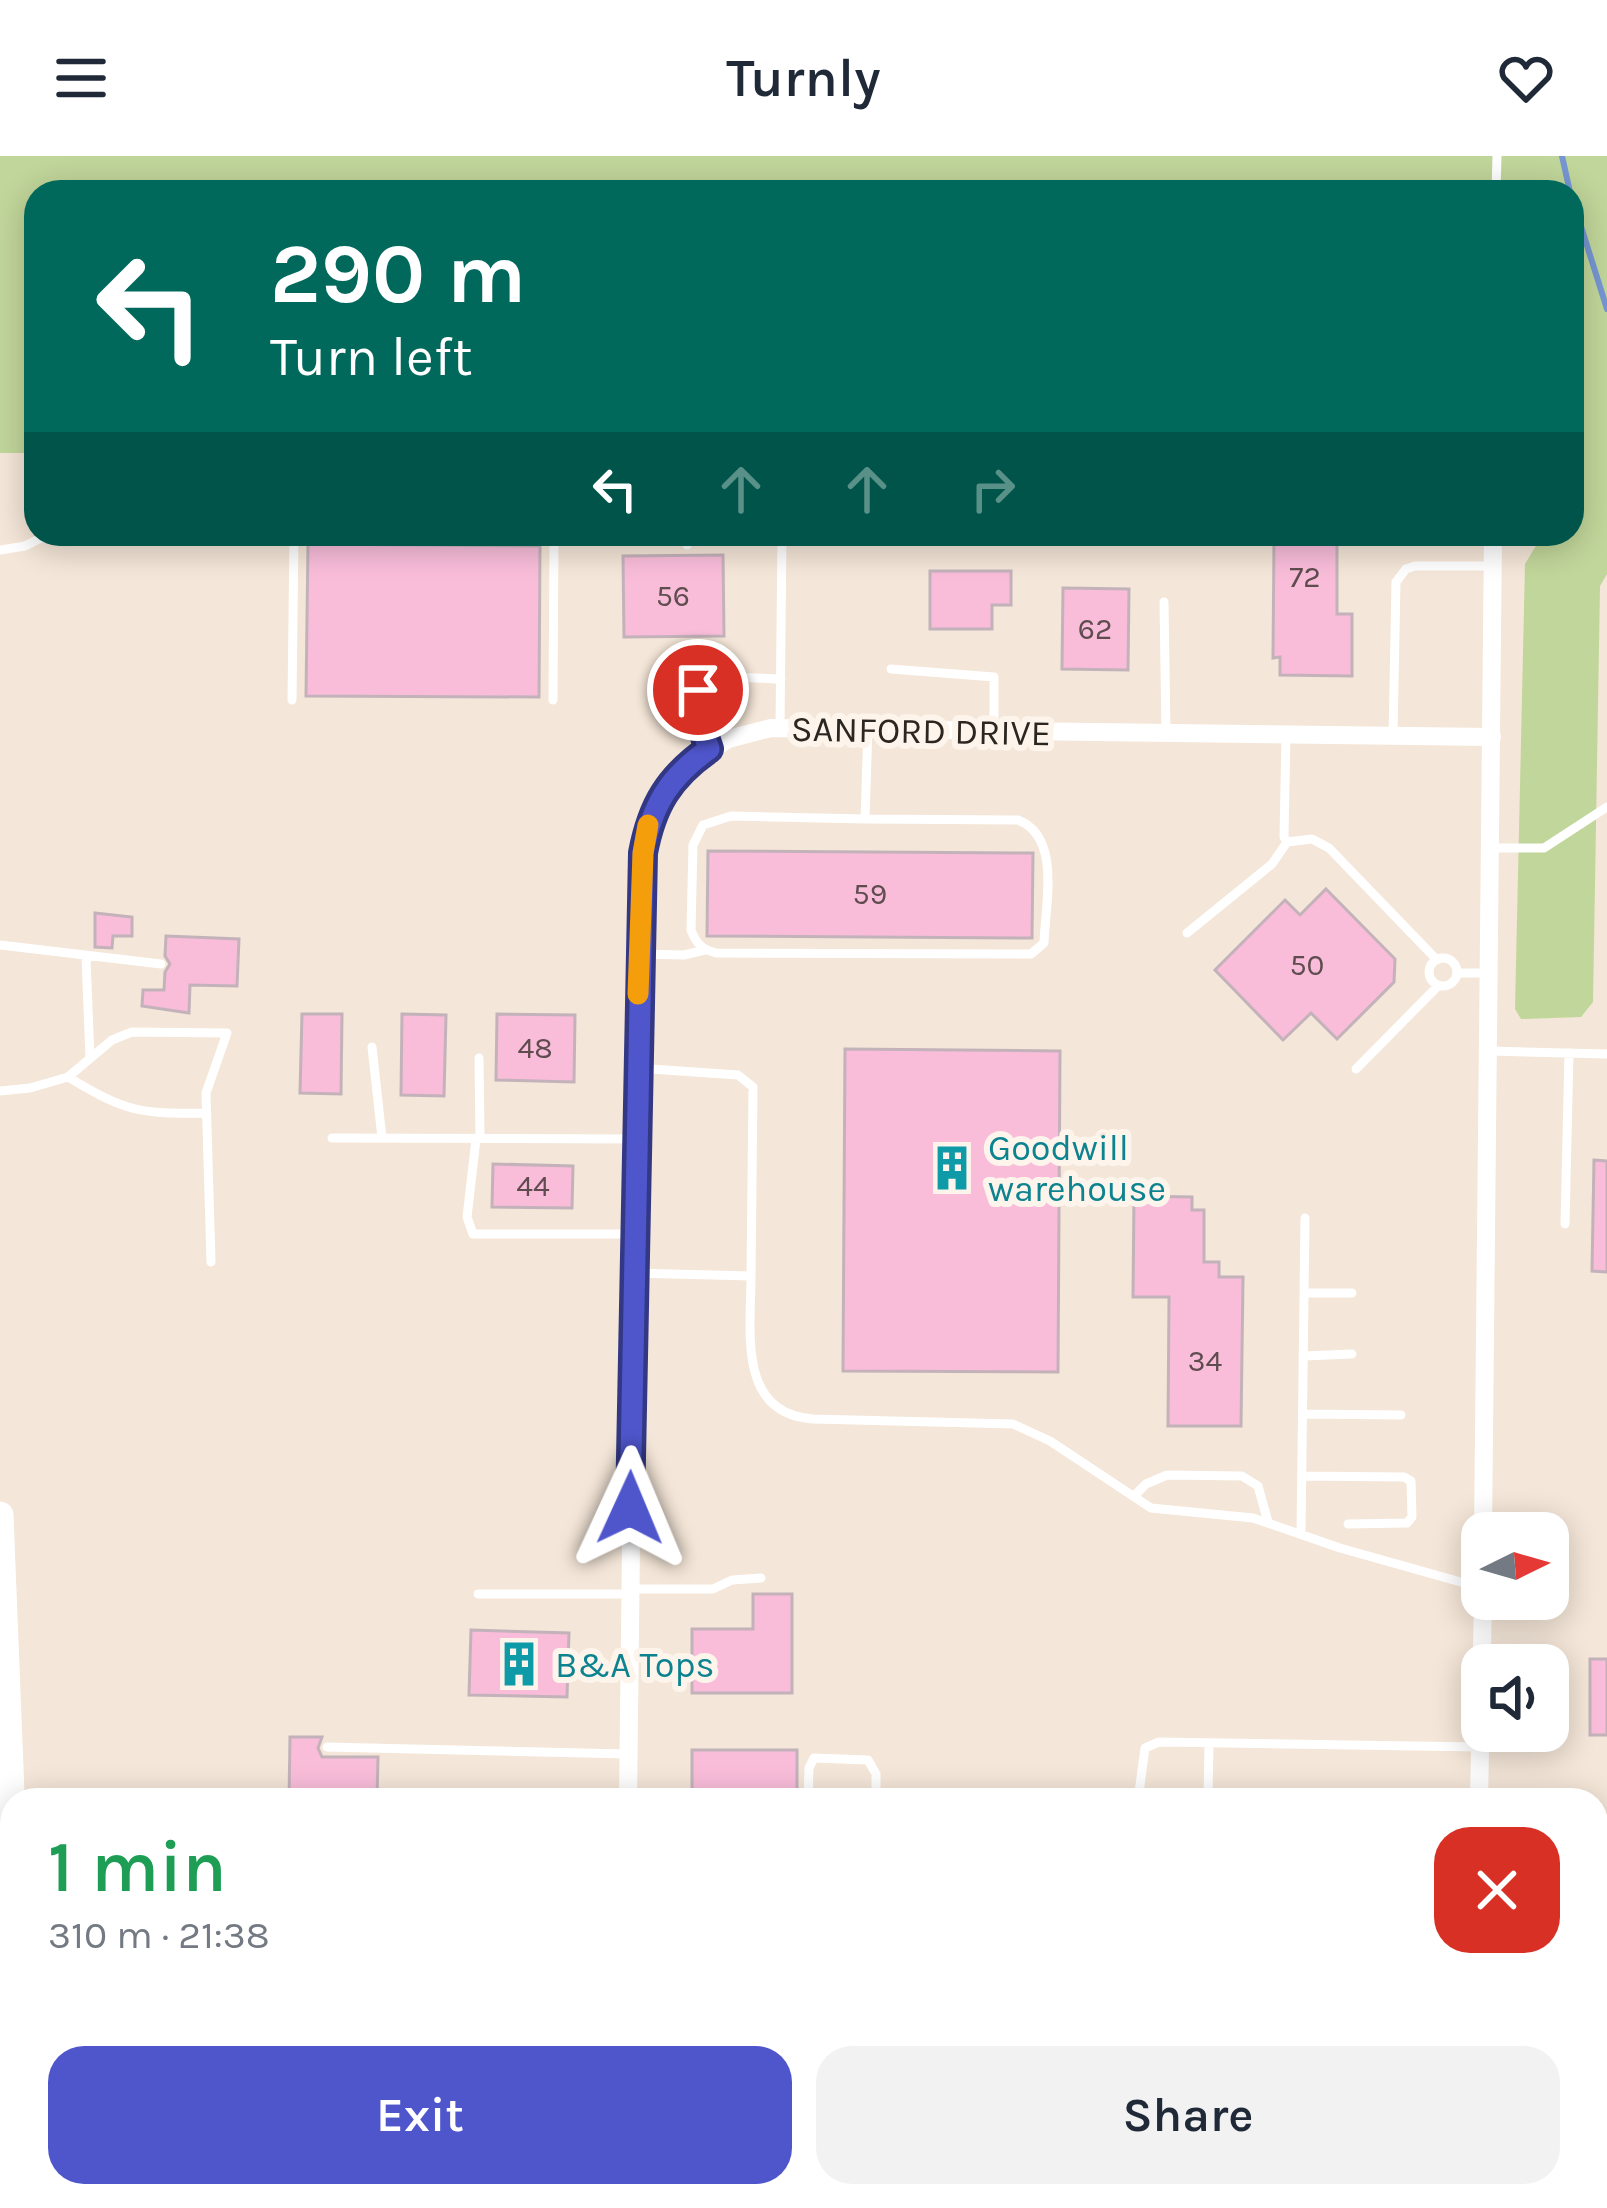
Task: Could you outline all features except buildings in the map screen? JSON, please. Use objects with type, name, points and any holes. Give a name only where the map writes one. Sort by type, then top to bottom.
[{"type":"street","points":[[1483,1512],[1493,546]]},
{"type":"street","name":"SANFORD DRIVE","points":[[628,1788],[643,853],[649,820],[676,774],[728,740],[779,728],[1492,737]]},
{"type":"street","points":[[0,1515],[11,1788]]},
{"type":"street","points":[[1479,1788],[1480,1752]]},
{"type":"lane","points":[[292,700],[294,546]]},
{"type":"lane","points":[[554,546],[554,700]]},
{"type":"lane","points":[[779,728],[782,546]]},
{"type":"lane","points":[[1393,736],[1396,582],[1415,566],[1493,566]]},
{"type":"lane","points":[[1164,602],[1166,734]]},
{"type":"lane","points":[[891,669],[994,677],[994,731]]},
{"type":"lane","points":[[709,749],[693,701],[698,690],[715,680],[781,679]]},
{"type":"lane","points":[[865,819],[868,727]]},
{"type":"lane","points":[[1286,735],[1284,837],[1288,842]]},
{"type":"lane","points":[[1491,848],[1544,848],[1607,807]]},
{"type":"lane","points":[[640,954],[684,956],[705,950],[1031,954],[1044,944],[1043,842],[1029,824],[1018,820],[731,815],[703,825],[693,845],[691,930],[705,950]]},
{"type":"lane","points":[[1186,933],[1272,864],[1288,842],[1312,838],[1329,848],[1437,960],[1450,960],[1457,973]]},
{"type":"lane","points":[[0,945],[161,964]]},
{"type":"lane","points":[[86,957],[90,1059]]},
{"type":"lane","points":[[1437,960],[1430,975],[1438,986]]},
{"type":"lane","points":[[1457,973],[1490,974]]},
{"type":"lane","points":[[1356,1069],[1438,986],[1452,984],[1457,973]]},
{"type":"lane","points":[[0,1091],[68,1077],[112,1040],[133,1032],[227,1034],[207,1081],[211,1262]]},
{"type":"lane","points":[[372,1047],[382,1138]]},
{"type":"lane","points":[[1489,1051],[1607,1054]]},
{"type":"lane","points":[[1565,1224],[1568,1053]]},
{"type":"lane","points":[[479,1058],[478,1138],[467,1217],[473,1234],[634,1234]]},
{"type":"lane","points":[[636,1068],[738,1076],[752,1087],[755,1380],[784,1413],[813,1419],[1013,1424],[1049,1441],[1151,1508],[1253,1518],[1461,1582]]},
{"type":"lane","points":[[68,1077],[107,1101],[138,1112],[206,1113]]},
{"type":"lane","points":[[332,1138],[635,1139]]},
{"type":"lane","points":[[1301,1532],[1305,1218]]},
{"type":"lane","points":[[634,1273],[751,1276]]},
{"type":"lane","points":[[1304,1293],[1352,1293]]},
{"type":"lane","points":[[1304,1355],[1352,1354]]},
{"type":"lane","points":[[1303,1414],[1401,1414]]},
{"type":"lane","points":[[1135,1495],[1167,1475],[1243,1476],[1258,1486],[1268,1522]]},
{"type":"lane","points":[[1302,1476],[1411,1480],[1412,1517],[1407,1523],[1348,1524]]},
{"type":"lane","points":[[478,1594],[713,1589],[732,1580],[761,1578]]},
{"type":"lane","points":[[1139,1788],[1144,1748],[1160,1742],[1461,1747]]},
{"type":"lane","points":[[1208,1788],[1210,1743]]},
{"type":"lane","points":[[327,1747],[628,1754]]},
{"type":"lane","points":[[808,1788],[814,1758],[868,1760],[875,1769],[876,1788]]},
{"type":"green space","points":[[0,156],[1607,156],[1607,574],[1600,586],[1593,1002],[1581,1017],[1521,1019],[1515,1009],[1525,564],[1536,546],[1584,546],[1584,180],[24,180],[24,453],[0,453]]},
{"type":"waterway","points":[[1562,156],[1567,180]]},
{"type":"waterway","points":[[1584,236],[1607,309]]},
{"type":"slow traffic","points":[[638,994],[648,825]]},
{"type":"place","name":"Goodwill warehouse","points":[[952,1168]]},
{"type":"place","name":"B&A Tops","points":[[519,1664]]},
{"type":"route","points":[[630,1508],[643,853],[649,820],[665,789],[676,774],[709,749],[693,701],[698,690]]}]
